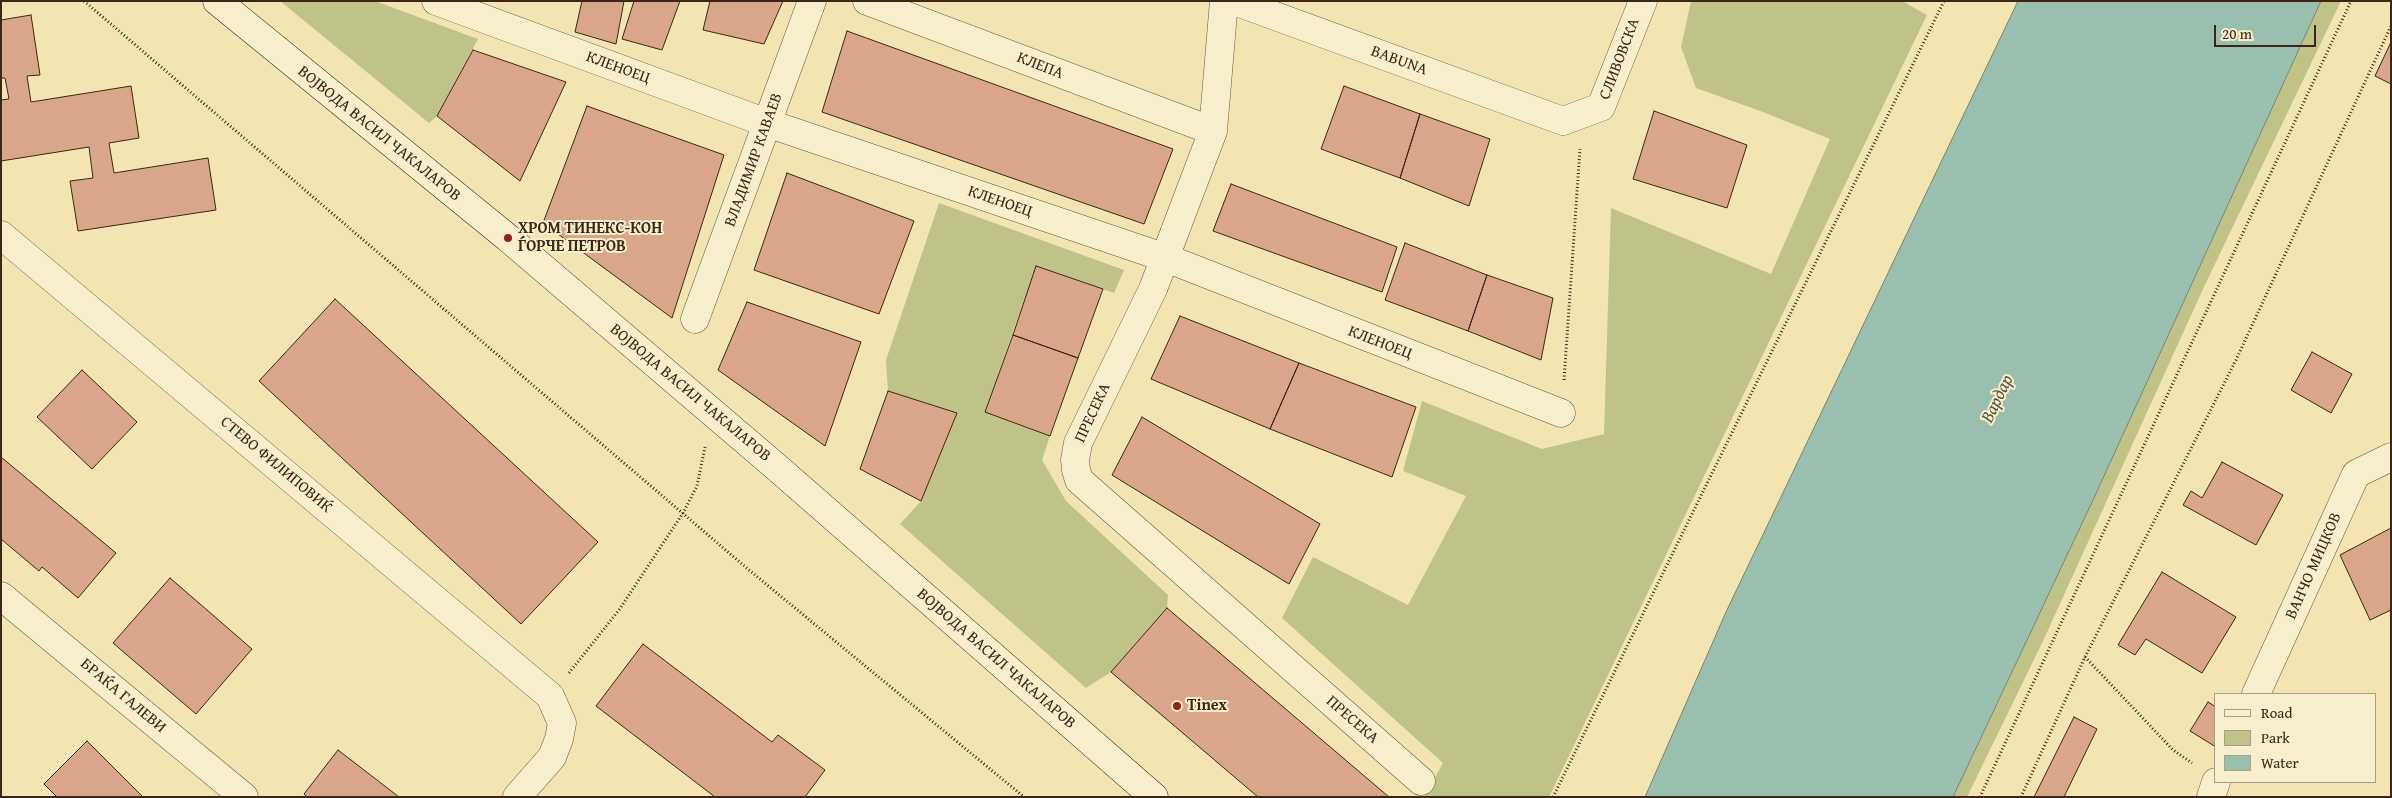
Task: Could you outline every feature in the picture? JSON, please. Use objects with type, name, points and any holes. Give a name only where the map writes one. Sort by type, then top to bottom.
[{"type":"street","name":"ВОЈВОДА ВАСИЛ ЧАКАЛАРОВ","points":[[217,1],[508,238],[1154,797]]},
{"type":"street","name":"КЛЕНОЕЦ","points":[[436,1],[767,123],[1166,258],[1561,413]]},
{"type":"street","name":"ВЛАДИМИР КАВАЕВ","points":[[695,319],[812,1]]},
{"type":"street","name":"КЛЕПА","points":[[867,1],[1213,131]]},
{"type":"street","name":"ПРЕСЕКА","points":[[1224,1],[1213,131],[1153,289],[1078,444],[1075,460],[1079,480],[1421,781]]},
{"type":"street","name":"BABUNA","points":[[1234,1],[1563,121]]},
{"type":"street","name":"СЛИВОВСКА","points":[[1563,121],[1601,107],[1643,1]]},
{"type":"street","name":"СТЕВО ФИЛИПОВИЌ","points":[[1,235],[550,696]]},
{"type":"street","name":"ВАНЧО МИЦКОВ","points":[[2256,693],[2356,474],[2391,457]]},
{"type":"street","name":"БРАЌА ГАЛЕВИ","points":[[1,596],[244,797]]},
{"type":"street","points":[[517,797],[552,757],[559,739],[562,723],[550,696]]},
{"type":"street","points":[[2210,797],[2216,783]]},
{"type":"path","points":[[84,1],[683,513],[1024,797]]},
{"type":"path","points":[[1553,797],[1944,1]]},
{"type":"path","points":[[1980,797],[2352,1]]},
{"type":"path","points":[[2021,797],[2085,657],[2236,360],[2391,26]]},
{"type":"path","points":[[1561,413],[1580,144],[1601,107]]},
{"type":"path","points":[[550,696],[619,610],[683,513],[697,486],[712,413]]},
{"type":"path","points":[[2085,657],[2172,750],[2194,764]]},
{"type":"green space","points":[[280,1],[375,1],[478,39],[437,116],[429,123]]},
{"type":"green space","points":[[1691,1],[1902,1],[1927,15],[1549,797],[1424,797],[1443,763],[1282,618],[1313,557],[1408,605],[1466,496],[1403,471],[1422,401],[1542,449],[1604,434],[1611,208],[1771,274],[1830,139],[1696,88],[1681,47]]},
{"type":"green space","points":[[2321,1],[2341,1],[2203,289],[2044,639],[1967,797],[1953,797],[2093,500]]},
{"type":"green space","points":[[939,203],[1124,270],[1114,293],[1036,266],[985,412],[1050,436],[1042,460],[1066,501],[1168,595],[1167,608],[1111,672],[1086,688],[900,524],[921,501],[956,413],[888,391],[886,360]]},
{"type":"water","name":"Вардар","points":[[2018,1],[2321,1],[2093,500],[1953,797],[1645,797],[1726,612]]},
{"type":"building","points":[[582,1],[624,1],[616,44],[575,32]]},
{"type":"building","points":[[634,1],[680,1],[662,50],[622,39]]},
{"type":"building","points":[[710,1],[783,1],[764,44],[703,30]]},
{"type":"building","points":[[31,15],[40,75],[27,76],[31,102],[131,86],[139,138],[109,143],[114,173],[208,158],[216,210],[78,231],[70,181],[93,178],[89,147],[1,161],[1,100],[9,99],[5,78],[1,78],[1,20]]},
{"type":"building","points":[[847,31],[1173,149],[1144,224],[822,112]]},
{"type":"building","points":[[2391,42],[2391,84],[2375,76]]},
{"type":"building","points":[[473,50],[566,82],[520,181],[437,116]]},
{"type":"building","points":[[1344,86],[1420,114],[1400,178],[1321,149]]},
{"type":"building","points":[[587,106],[724,155],[672,318],[543,223]]},
{"type":"building","points":[[1654,111],[1747,145],[1727,208],[1633,179]]},
{"type":"building","points":[[1420,114],[1490,139],[1469,206],[1400,178]]},
{"type":"building","points":[[787,173],[914,221],[879,314],[754,270]]},
{"type":"building","points":[[1231,184],[1397,247],[1382,292],[1213,231]]},
{"type":"building","points":[[1405,243],[1487,275],[1468,331],[1385,300]]},
{"type":"building","points":[[1036,266],[1103,289],[1078,358],[1013,335]]},
{"type":"building","points":[[1487,275],[1553,298],[1541,360],[1468,331]]},
{"type":"building","points":[[335,299],[598,542],[521,624],[259,381]]},
{"type":"building","points":[[747,302],[861,342],[825,446],[718,370]]},
{"type":"building","points":[[1180,316],[1299,363],[1270,429],[1151,379]]},
{"type":"building","points":[[1013,335],[1078,358],[1050,436],[985,412]]},
{"type":"building","points":[[2312,352],[2352,374],[2331,413],[2291,390]]},
{"type":"building","points":[[1299,363],[1416,407],[1392,477],[1270,429]]},
{"type":"building","points":[[82,370],[137,422],[92,469],[37,417]]},
{"type":"building","points":[[888,391],[957,413],[921,501],[860,469]]},
{"type":"building","points":[[1142,417],[1320,524],[1289,584],[1112,475]]},
{"type":"building","points":[[1,457],[116,553],[78,598],[42,567],[39,571],[1,539]]},
{"type":"building","points":[[2222,462],[2283,495],[2256,545],[2183,505],[2191,491],[2202,498]]},
{"type":"building","points":[[2391,528],[2391,610],[2370,620],[2340,555]]},
{"type":"building","points":[[2162,572],[2236,617],[2202,673],[2146,639],[2135,655],[2118,645]]},
{"type":"building","points":[[170,578],[252,649],[196,714],[113,643]]},
{"type":"building","points":[[1167,608],[1389,797],[1258,797],[1111,672]]},
{"type":"building","points":[[643,644],[772,742],[778,735],[825,770],[805,797],[715,797],[596,706]]},
{"type":"building","points":[[2208,702],[2214,706],[2214,746],[2190,731]]},
{"type":"building","points":[[2074,717],[2097,729],[2064,797],[2034,797]]},
{"type":"building","points":[[87,741],[143,797],[57,797],[44,784]]},
{"type":"building","points":[[338,750],[399,797],[307,797],[304,794]]},
{"type":"place","name":"ХРОМ ТИНЕКС-КОН ЃОРЧЕ ПЕТРОВ","points":[[508,238]]},
{"type":"place","name":"Tinex","points":[[1177,706]]}]
